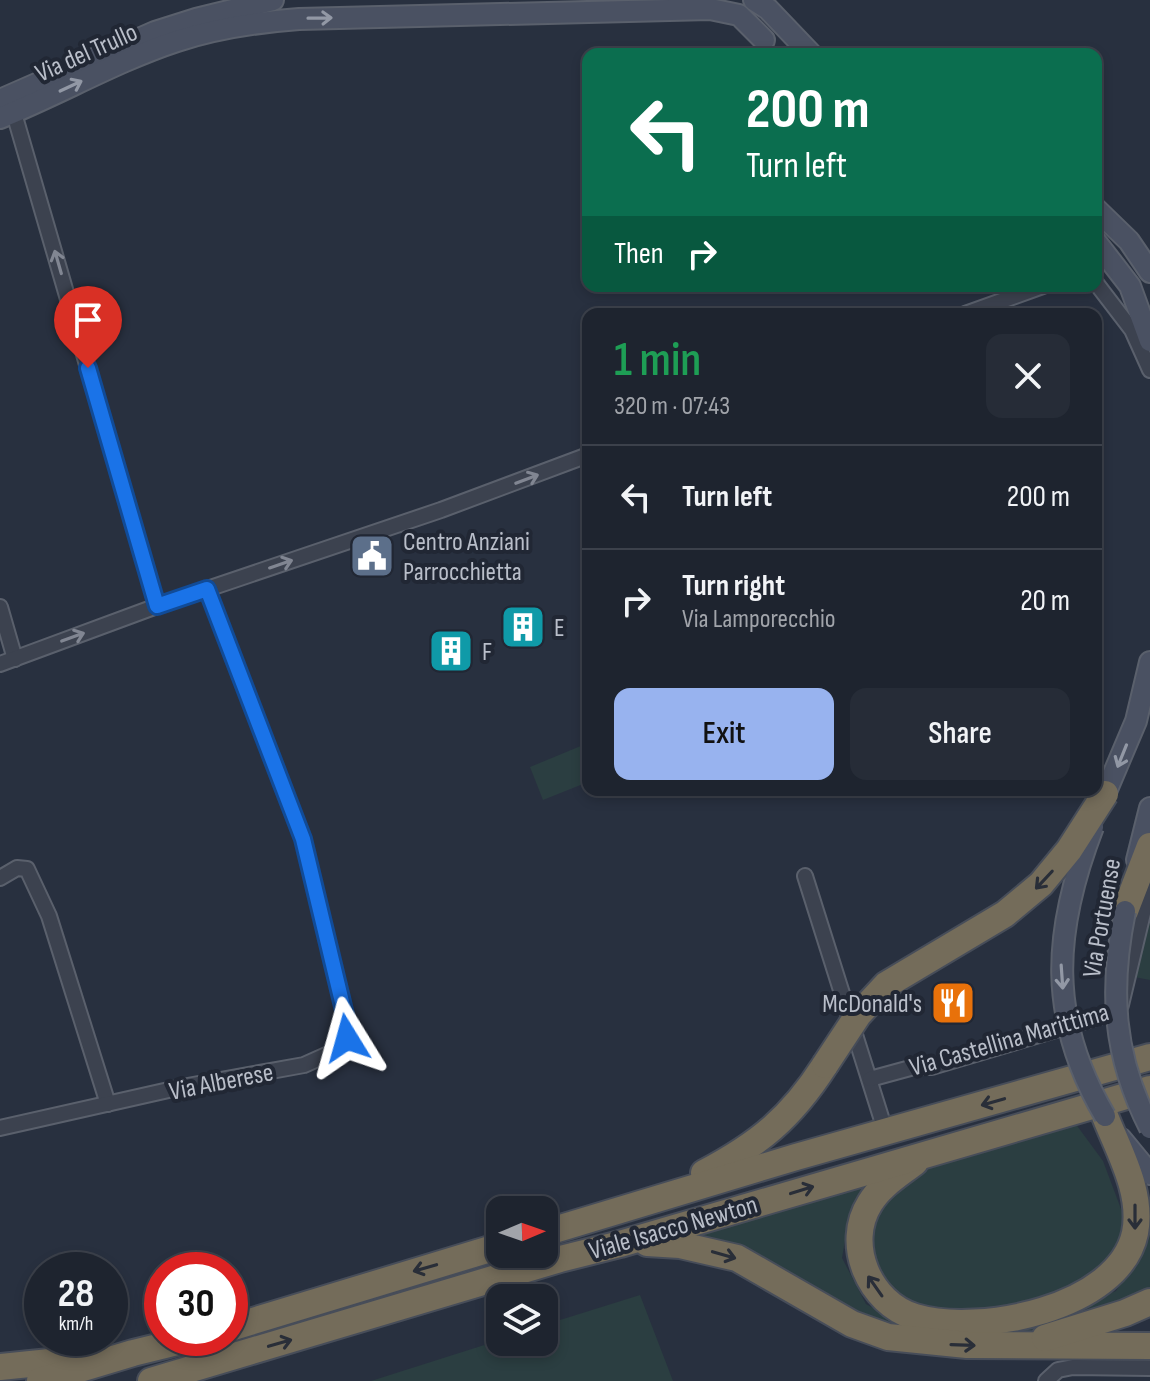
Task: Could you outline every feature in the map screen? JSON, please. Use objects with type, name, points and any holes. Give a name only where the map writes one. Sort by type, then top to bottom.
[{"type":"highway","points":[[652,1201],[759,1141],[799,1101],[858,1015],[886,985],[1005,914],[1041,884],[1069,850],[1105,794]]},
{"type":"highway","points":[[1125,911],[1150,846]]},
{"type":"highway","name":"Viale Isacco Newton","points":[[558,1229],[796,1157],[1150,1057]]},
{"type":"highway","name":"Viale Isacco Newton","points":[[151,1381],[1150,1089]]},
{"type":"highway","points":[[926,1153],[880,1189],[868,1206],[859,1245],[872,1283],[891,1305],[918,1318],[975,1322],[1012,1318],[1050,1308],[1102,1283],[1116,1271],[1131,1247],[1136,1214],[1129,1177],[1105,1116]]},
{"type":"highway","points":[[620,1244],[680,1245],[737,1258],[852,1324],[888,1337],[967,1345],[1150,1346]]},
{"type":"highway","points":[[248,1323],[486,1250]]},
{"type":"highway","points":[[1027,1345],[1150,1302]]},
{"type":"highway","points":[[40,1381],[144,1350]]},
{"type":"highway","points":[[0,1367],[133,1353]]},
{"type":"main road","name":"Via del Trullo","points":[[6,107],[155,32],[273,0]]},
{"type":"main road","name":"Via del Trullo","points":[[710,9],[735,0]]},
{"type":"main road","points":[[747,0],[770,47]]},
{"type":"main road","points":[[754,0],[768,9],[805,48]]},
{"type":"main road","name":"Via del Trullo","points":[[222,14],[299,19],[433,8],[710,9],[739,15],[770,47]]},
{"type":"main road","points":[[1102,214],[1144,258],[1150,272]]},
{"type":"main road","points":[[1102,250],[1130,286],[1150,341]]},
{"type":"main road","name":"Via Portuense","points":[[1150,662],[1136,721],[1105,794],[1070,894],[1061,959],[1064,1000],[1076,1051],[1091,1089],[1105,1116],[1150,1174]]},
{"type":"main road","name":"Via Portuense","points":[[1150,808],[1116,957],[1116,1013],[1125,1068],[1150,1128]]},
{"type":"street","points":[[6,107],[157,606]]},
{"type":"street","points":[[1102,291],[1132,330],[1150,370]]},
{"type":"street","points":[[982,308],[1026,292]]},
{"type":"street","points":[[0,664],[157,606],[441,510],[582,457]]},
{"type":"street","name":"Via Alberese","points":[[0,1128],[304,1065],[338,1051],[347,1038],[347,1023],[303,839],[207,589]]},
{"type":"street","points":[[0,607],[15,659]]},
{"type":"street","points":[[0,878],[17,868],[27,869],[49,916],[108,1104]]},
{"type":"street","points":[[805,876],[886,1133]]},
{"type":"street","name":"Via Castellina Marittima","points":[[870,1079],[914,1067],[932,1067],[1116,1012],[1121,1005],[1150,884]]},
{"type":"street","points":[[1046,1381],[1058,1370],[1073,1367],[1150,1368]]},
{"type":"shaded area","points":[[582,745],[582,784],[543,800],[530,767]]},
{"type":"shaded area","points":[[1150,905],[1150,980],[1134,977]]},
{"type":"shaded area","points":[[1075,1123],[1103,1161],[1124,1217],[1118,1253],[1097,1274],[1048,1301],[981,1314],[925,1308],[881,1289],[864,1252],[872,1212],[901,1184],[951,1155]]},
{"type":"shaded area","points":[[868,1185],[850,1212],[842,1258],[866,1304],[910,1328],[1053,1317],[1116,1291],[1149,1240],[1150,1232],[1150,1289],[1059,1326],[998,1336],[870,1326],[681,1235]]},
{"type":"shaded area","points":[[640,1295],[673,1381],[371,1381],[486,1344],[486,1356],[558,1356],[558,1321]]},
{"type":"place","name":"Centro Anziani Parrocchietta","points":[[372,556]]},
{"type":"place","name":"E","points":[[523,627]]},
{"type":"place","name":"F","points":[[451,651]]},
{"type":"place","name":"McDonald's","points":[[953,1003]]},
{"type":"route","points":[[88,368],[157,606],[207,589],[303,839],[347,1023],[347,1038]]}]
